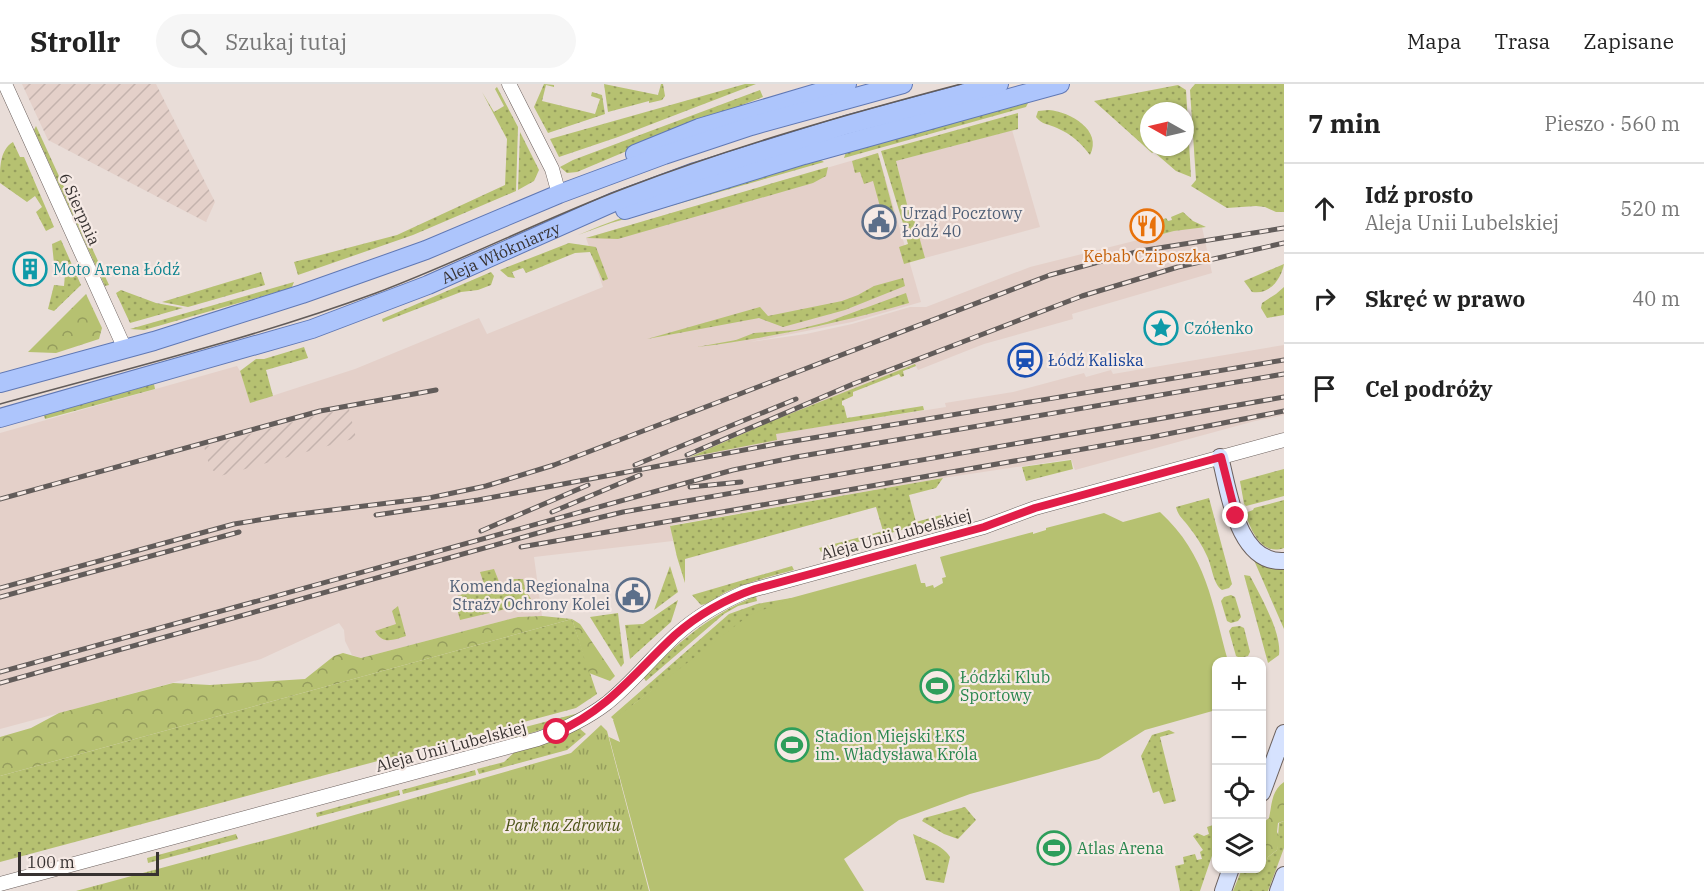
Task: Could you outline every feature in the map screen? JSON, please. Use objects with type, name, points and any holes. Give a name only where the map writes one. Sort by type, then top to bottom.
[{"type":"main road","points":[[560,194],[607,166],[666,140],[757,110],[848,84]]},
{"type":"main road","name":"Aleja Włókniarzy","points":[[0,418],[274,342],[347,317],[428,285],[614,202],[695,172],[781,144],[999,84]]},
{"type":"main road","points":[[568,224],[633,208],[804,155],[1060,84]]},
{"type":"main road","name":"Aleja Włókniarzy","points":[[0,383],[125,349],[367,272],[560,194],[664,155],[740,130],[896,86]]},
{"type":"main road","points":[[1221,457],[1240,527],[1249,545],[1257,554],[1271,560],[1284,561]]},
{"type":"main road","points":[[1266,782],[1284,732]]},
{"type":"main road","points":[[1223,891],[1229,873]]},
{"type":"main road","points":[[1278,891],[1284,875]]},
{"type":"street","name":"6 Sierpnia","points":[[5,84],[125,349]]},
{"type":"street","points":[[509,84],[552,169],[560,194]]},
{"type":"street","name":"Aleja Unii Lubelskiej","points":[[0,884],[538,739],[568,728],[598,709],[614,697],[684,628],[718,605],[745,592],[984,527],[1035,508],[1284,440]]},
{"type":"shaded area","points":[[22,84],[156,84],[215,202],[206,222],[48,140]]},
{"type":"shaded area","points":[[1012,130],[1040,227],[921,259],[896,161]]},
{"type":"shaded area","points":[[878,153],[921,302],[852,322],[750,342],[806,334],[852,324],[910,307],[926,307],[1030,267],[1174,231],[1202,227],[1212,273],[1072,314],[1073,319],[984,344],[918,370],[916,366],[831,399],[838,424],[946,407],[945,403],[1013,392],[1084,373],[1086,377],[1111,370],[1113,374],[1284,345],[1284,415],[1075,470],[1071,459],[943,478],[671,525],[673,541],[534,557],[542,616],[518,617],[361,658],[352,655],[345,641],[344,630],[339,623],[261,659],[0,729],[0,433],[237,366],[250,403],[355,369],[479,318],[487,334],[603,287],[586,238]]},
{"type":"shaded area","points":[[349,409],[356,438],[220,476],[210,468],[204,447],[314,416],[317,419],[322,414]]},
{"type":"green space","points":[[544,84],[554,85],[554,87],[546,85],[542,101],[595,114],[600,99],[591,96],[592,92],[602,95],[605,114],[548,133],[534,107]]},
{"type":"green space","points":[[604,84],[658,95],[661,84],[663,84],[665,96],[662,100],[649,103],[649,101],[608,112]]},
{"type":"green space","points":[[745,84],[756,84],[559,157],[550,139]]},
{"type":"green space","points":[[1195,84],[1284,84],[1284,212],[1256,206],[1227,208],[1191,186],[1196,180],[1194,102],[1191,102],[1190,90]]},
{"type":"green space","points":[[1178,85],[1186,90],[1187,102],[1140,102],[1140,142],[1094,101]]},
{"type":"green space","points":[[497,87],[518,127],[516,191],[413,235],[298,275],[294,262],[397,235],[505,185],[507,139],[482,92],[494,112],[504,106],[495,89]]},
{"type":"green space","points":[[760,90],[763,97],[577,172],[567,173],[560,167],[573,160]]},
{"type":"green space","points":[[1029,101],[1026,107],[844,158],[846,152]]},
{"type":"green space","points":[[1049,110],[1066,114],[1088,130],[1093,146],[1090,155],[1071,136],[1038,120],[1036,117],[1038,111]]},
{"type":"green space","points":[[1018,113],[1018,129],[896,161],[908,208],[911,207],[925,258],[904,264],[899,247],[908,244],[906,237],[912,234],[912,231],[905,230],[881,151]]},
{"type":"green space","points":[[36,126],[109,285],[105,286],[34,130]]},
{"type":"green space","points":[[520,132],[539,170],[534,181],[518,190]]},
{"type":"green space","points":[[13,142],[20,157],[24,157],[54,227],[46,231],[36,212],[42,207],[35,196],[27,202],[0,183],[3,154]]},
{"type":"green space","points":[[878,153],[895,217],[890,218],[888,212],[882,214],[873,181],[864,184],[860,172],[855,173],[852,161]]},
{"type":"green space","points":[[1159,156],[1190,156],[1191,177],[1176,171]]},
{"type":"green space","points":[[819,159],[824,162],[611,223],[578,235],[637,212]]},
{"type":"green space","points":[[828,167],[826,176],[813,183],[618,239],[586,238]]},
{"type":"green space","points":[[1183,212],[1193,221],[1206,227],[1174,231],[1140,240],[1139,229],[1142,228],[1144,233],[1154,229],[1152,224],[1166,218],[1168,221],[1172,220],[1171,217]]},
{"type":"green space","points":[[61,240],[81,285],[54,311],[48,309],[54,285],[64,286],[65,275],[55,273],[52,244]]},
{"type":"green space","points":[[569,243],[596,247],[608,279],[603,281],[590,252],[575,253],[526,273],[523,268],[512,272],[515,278],[508,277],[500,270]]},
{"type":"green space","points":[[1284,264],[1274,285],[1264,291],[1252,292],[1244,281]]},
{"type":"green space","points":[[261,272],[265,285],[188,307],[162,302]]},
{"type":"green space","points":[[491,272],[494,276],[491,285],[478,290],[461,292],[383,322],[382,319]]},
{"type":"green space","points":[[903,278],[905,286],[845,310],[783,327],[759,318],[647,339],[760,307],[768,316],[842,301],[874,286]]},
{"type":"green space","points":[[294,282],[288,289],[144,330],[130,329]]},
{"type":"green space","points":[[1284,287],[1284,315],[1267,318],[1261,308],[1262,303]]},
{"type":"green space","points":[[121,290],[156,303],[183,308],[130,323],[116,293]]},
{"type":"green space","points":[[906,293],[909,303],[857,317],[778,334],[697,347],[736,340],[754,333],[795,330],[827,322]]},
{"type":"green space","points":[[86,294],[102,328],[99,339],[56,353],[28,352]]},
{"type":"green space","points":[[304,347],[308,358],[266,370],[273,396],[250,403],[240,371],[256,359],[264,359]]},
{"type":"green space","points":[[915,364],[916,366],[903,371],[904,376],[901,377],[899,374],[853,392],[853,396],[842,401],[842,405],[847,418],[923,406],[924,410],[776,434],[777,440],[690,457],[772,421]]},
{"type":"green space","points":[[154,384],[155,389],[45,419],[44,415]]},
{"type":"green space","points":[[1071,460],[1073,469],[1026,481],[1022,467]]},
{"type":"green space","points":[[1284,469],[1284,496],[1246,506],[1244,504],[1240,481]]},
{"type":"green space","points":[[943,478],[936,488],[909,495],[916,522],[941,515],[942,519],[821,552],[819,548],[883,531],[876,507],[685,559],[685,583],[670,526]]},
{"type":"green space","points":[[1209,498],[1232,584],[1229,588],[1222,590],[1217,584],[1203,548],[1176,507]]},
{"type":"green space","points":[[1284,500],[1284,548],[1269,548],[1258,540],[1245,513],[1254,508]]},
{"type":"green space","name":"Łódzki Klub Sportowy","points":[[1160,512],[1176,528],[1198,563],[1212,600],[1227,657],[1212,657],[1212,711],[1145,730],[1099,759],[970,794],[899,820],[844,859],[864,891],[650,891],[609,737],[620,742],[613,720],[748,616],[791,598],[916,564],[921,583],[925,583],[926,587],[933,585],[934,588],[943,583],[942,578],[946,577],[940,557],[1033,532],[1033,534],[1046,530],[1046,528],[1104,513],[1123,522]]},
{"type":"green space","points":[[1253,558],[1284,566],[1284,629]]},
{"type":"green space","points":[[670,566],[678,592],[654,610]]},
{"type":"green space","points":[[792,566],[794,570],[743,585],[705,604],[701,605],[692,595]]},
{"type":"green space","points":[[494,569],[500,584],[513,579],[523,579],[525,589],[531,599],[522,605],[460,620],[454,597],[485,587],[480,572]]},
{"type":"green space","points":[[1244,575],[1250,576],[1277,636],[1279,655],[1268,663]]},
{"type":"green space","points":[[1231,595],[1235,597],[1241,617],[1238,621],[1231,623],[1227,621],[1221,601],[1224,597]]},
{"type":"green space","points":[[756,596],[757,601],[738,606],[724,614],[646,681],[643,677],[695,630],[724,612]]},
{"type":"green space","points":[[794,599],[665,681],[634,704],[617,723],[611,717],[729,614],[757,604]]},
{"type":"green space","points":[[678,600],[671,622],[630,659],[625,625],[643,624]]},
{"type":"green space","points":[[398,606],[406,636],[385,640],[375,631],[396,624],[392,611]]},
{"type":"green space","points":[[618,613],[624,663],[621,667],[590,617]]},
{"type":"green space","points":[[542,616],[572,619],[0,776],[0,737],[31,728],[59,713],[173,683],[210,685],[305,679],[334,656],[343,653],[361,658],[518,617]]},
{"type":"green space","points":[[572,619],[597,694],[576,708],[0,862],[0,776]]},
{"type":"green space","points":[[572,619],[580,624],[615,676],[610,681],[589,673]]},
{"type":"green space","points":[[1232,627],[1244,628],[1250,652],[1248,656],[1236,656],[1229,631]]},
{"type":"green space","points":[[579,713],[545,728],[510,739],[509,736],[462,749],[460,744]]},
{"type":"green space","name":"Park na Zdrowiu","points":[[601,725],[607,731],[649,891],[76,891],[288,834],[571,753]]},
{"type":"green space","points":[[579,728],[586,734],[567,750],[479,774],[477,769],[504,762],[517,750]]},
{"type":"green space","points":[[1169,730],[1175,733],[1160,737],[1176,801],[1164,804],[1159,791],[1153,793],[1141,756],[1152,735]]},
{"type":"green space","points":[[475,770],[476,775],[403,794],[402,790]]},
{"type":"green space","points":[[1284,782],[1284,821],[1278,823],[1277,832],[1280,838],[1277,850],[1268,857],[1266,862],[1266,820],[1269,818],[1274,794]]},
{"type":"green space","points":[[399,790],[400,795],[317,817],[316,813]]},
{"type":"green space","points":[[965,807],[976,820],[958,839],[922,821],[924,818]]},
{"type":"green space","points":[[1284,821],[1284,848],[1268,891],[1233,891],[1240,873],[1266,873],[1268,857],[1277,850],[1279,823]]},
{"type":"green space","points":[[1212,825],[1212,856],[1200,891],[1180,891],[1175,866],[1184,864],[1183,857],[1195,854],[1197,860],[1202,859],[1200,852],[1203,850],[1193,836],[1197,833],[1204,836],[1209,834],[1207,827]]},
{"type":"green space","points":[[236,834],[238,839],[148,863],[147,858]]},
{"type":"green space","points":[[913,834],[938,846],[950,857],[944,883],[926,880]]},
{"type":"tram line","points":[[0,404],[190,352],[330,309],[408,281],[594,200],[708,158],[961,84]]},
{"type":"railway","points":[[0,588],[234,524],[429,498],[486,486],[554,465],[1050,275],[1140,251],[1284,228]]},
{"type":"railway","points":[[687,455],[853,384],[1082,296],[1178,267],[1284,243]]},
{"type":"railway","points":[[376,515],[478,500],[776,444],[1284,360]]},
{"type":"railway","points":[[0,672],[733,470],[796,457],[1284,374]]},
{"type":"railway","points":[[0,499],[320,411],[436,390]]},
{"type":"railway","points":[[0,683],[556,528],[623,512],[1284,397]]},
{"type":"railway","points":[[635,465],[796,399]]},
{"type":"railway","points":[[521,547],[1152,437],[1284,411]]},
{"type":"railway","points":[[552,512],[640,475]]},
{"type":"railway","points":[[690,487],[741,482]]},
{"type":"railway","points":[[481,531],[588,485]]},
{"type":"railway","points":[[0,597],[239,532]]},
{"type":"place","name":"Urząd Pocztowy Łódź 40","points":[[879,222]]},
{"type":"place","name":"Kebab Cziposzka","points":[[1147,226]]},
{"type":"place","name":"Moto Arena Łódź","points":[[30,269]]},
{"type":"place","name":"Czółenko","points":[[1161,328]]},
{"type":"place","name":"Łódź Kaliska","points":[[1025,360]]},
{"type":"place","name":"Komenda Regionalna Straży Ochrony Kolei","points":[[633,595]]},
{"type":"place","name":"Łódzki Klub Sportowy","points":[[937,686]]},
{"type":"place","name":"Stadion Miejski ŁKS im. Władysława Króla","points":[[792,745]]},
{"type":"place","name":"Atlas Arena","points":[[1054,848]]},
{"type":"route","points":[[557,732],[588,716],[614,697],[694,620],[745,592],[984,527],[1027,510],[1221,457],[1236,516]]}]
